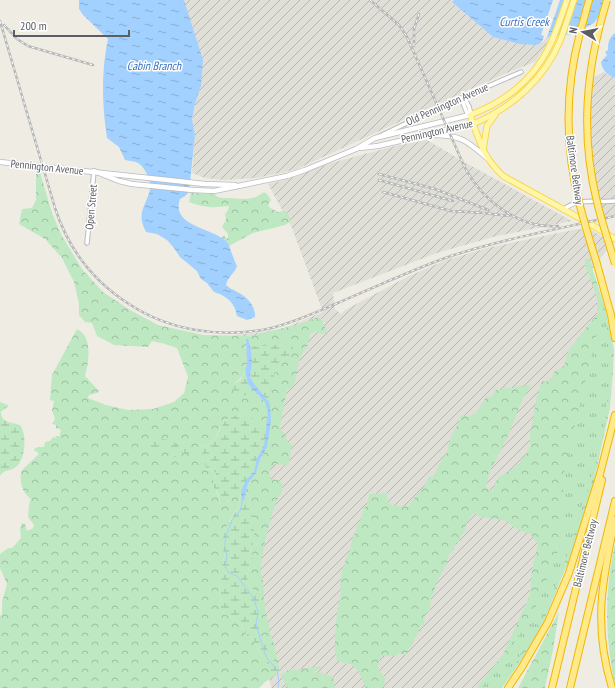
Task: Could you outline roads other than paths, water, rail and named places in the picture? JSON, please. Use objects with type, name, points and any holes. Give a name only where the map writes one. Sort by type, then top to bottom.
[{"type":"highway","name":"Baltimore Beltway","points":[[589,0],[576,46],[572,69],[569,136],[571,159],[580,205],[611,315],[615,338]]},
{"type":"highway","name":"Baltimore Beltway","points":[[607,0],[590,69],[586,113],[588,156],[597,201],[615,264]]},
{"type":"highway","name":"Baltimore Beltway","points":[[552,688],[606,461],[615,416]]},
{"type":"highway","points":[[508,688],[548,622],[569,573],[598,481],[615,416]]},
{"type":"highway","name":"Baltimore Beltway","points":[[570,688],[615,501]]},
{"type":"highway","points":[[612,688],[607,672],[603,648],[600,602],[615,520]]},
{"type":"main road","name":"Pennington Avenue","points":[[94,171],[119,181],[144,185],[214,191],[286,176],[305,170],[356,149],[375,138],[470,115],[493,106],[522,84],[533,72],[548,50],[558,28],[567,0]]},
{"type":"main road","name":"Pennington Avenue","points":[[356,149],[378,146],[473,124],[497,112],[518,98],[533,84],[554,53],[564,30],[574,0]]},
{"type":"main road","points":[[483,151],[487,126],[497,112]]},
{"type":"main road","points":[[470,115],[483,151],[488,159]]},
{"type":"main road","points":[[422,135],[443,135],[462,138],[488,159],[503,176],[598,228],[615,239]]},
{"type":"main road","name":"Pennington Avenue","points":[[0,162],[194,183],[240,185]]},
{"type":"street","name":"Old Pennington Avenue","points":[[375,138],[438,108],[521,72]]},
{"type":"street","points":[[463,98],[467,102],[470,115]]},
{"type":"street","name":"Open Street","points":[[87,243],[94,171]]},
{"type":"street","points":[[563,210],[577,202],[615,201]]},
{"type":"water","name":"Cabin Branch","points":[[79,0],[184,0],[203,60],[201,86],[192,119],[195,135],[189,192],[180,199],[179,208],[182,216],[188,221],[222,238],[228,243],[237,266],[235,271],[228,279],[226,285],[247,299],[254,309],[255,317],[247,320],[237,316],[233,304],[228,299],[214,292],[207,283],[201,279],[197,271],[180,257],[167,240],[157,234],[146,232],[142,220],[142,211],[150,190],[149,179],[141,165],[136,162],[125,160],[119,147],[107,138],[104,114],[103,76],[108,39],[83,15],[79,9]]},
{"type":"water","name":"Curtis Creek","points":[[454,0],[609,0],[594,23],[573,34],[550,36],[539,44],[535,45],[519,44],[493,37],[452,2]]},
{"type":"water","points":[[615,33],[615,78],[606,72],[601,62],[607,55],[605,52],[608,50],[610,38]]},
{"type":"water","points":[[246,339],[248,339],[250,345],[252,361],[250,377],[270,405],[271,421],[267,447],[260,459],[256,473],[248,483],[244,500],[242,500],[241,492],[246,480],[254,472],[257,458],[264,446],[268,411],[265,402],[248,384],[245,371],[247,364]]},
{"type":"waterway","name":"Cabin Branch","points":[[243,500],[240,511],[232,520],[225,540],[227,558],[225,566],[229,573],[237,576],[254,599],[258,613],[256,624],[266,657],[277,670],[279,682],[278,688]]},
{"type":"railway","points":[[370,0],[399,25],[407,37],[465,168],[482,191],[492,202],[516,218],[544,226],[558,226]]},
{"type":"railway","points":[[414,46],[414,29],[419,14]]},
{"type":"railway","points":[[0,21],[55,208],[67,237],[83,262],[104,285],[129,304],[161,321],[196,330],[231,333],[249,332],[276,327],[292,322],[404,274],[448,257],[510,240],[615,216]]},
{"type":"railway","points":[[4,25],[17,39],[28,46],[93,65]]},
{"type":"railway","points":[[379,174],[435,189],[488,210]]},
{"type":"railway","points":[[379,180],[453,201]]},
{"type":"railway","points":[[383,192],[451,211],[509,216]]}]
